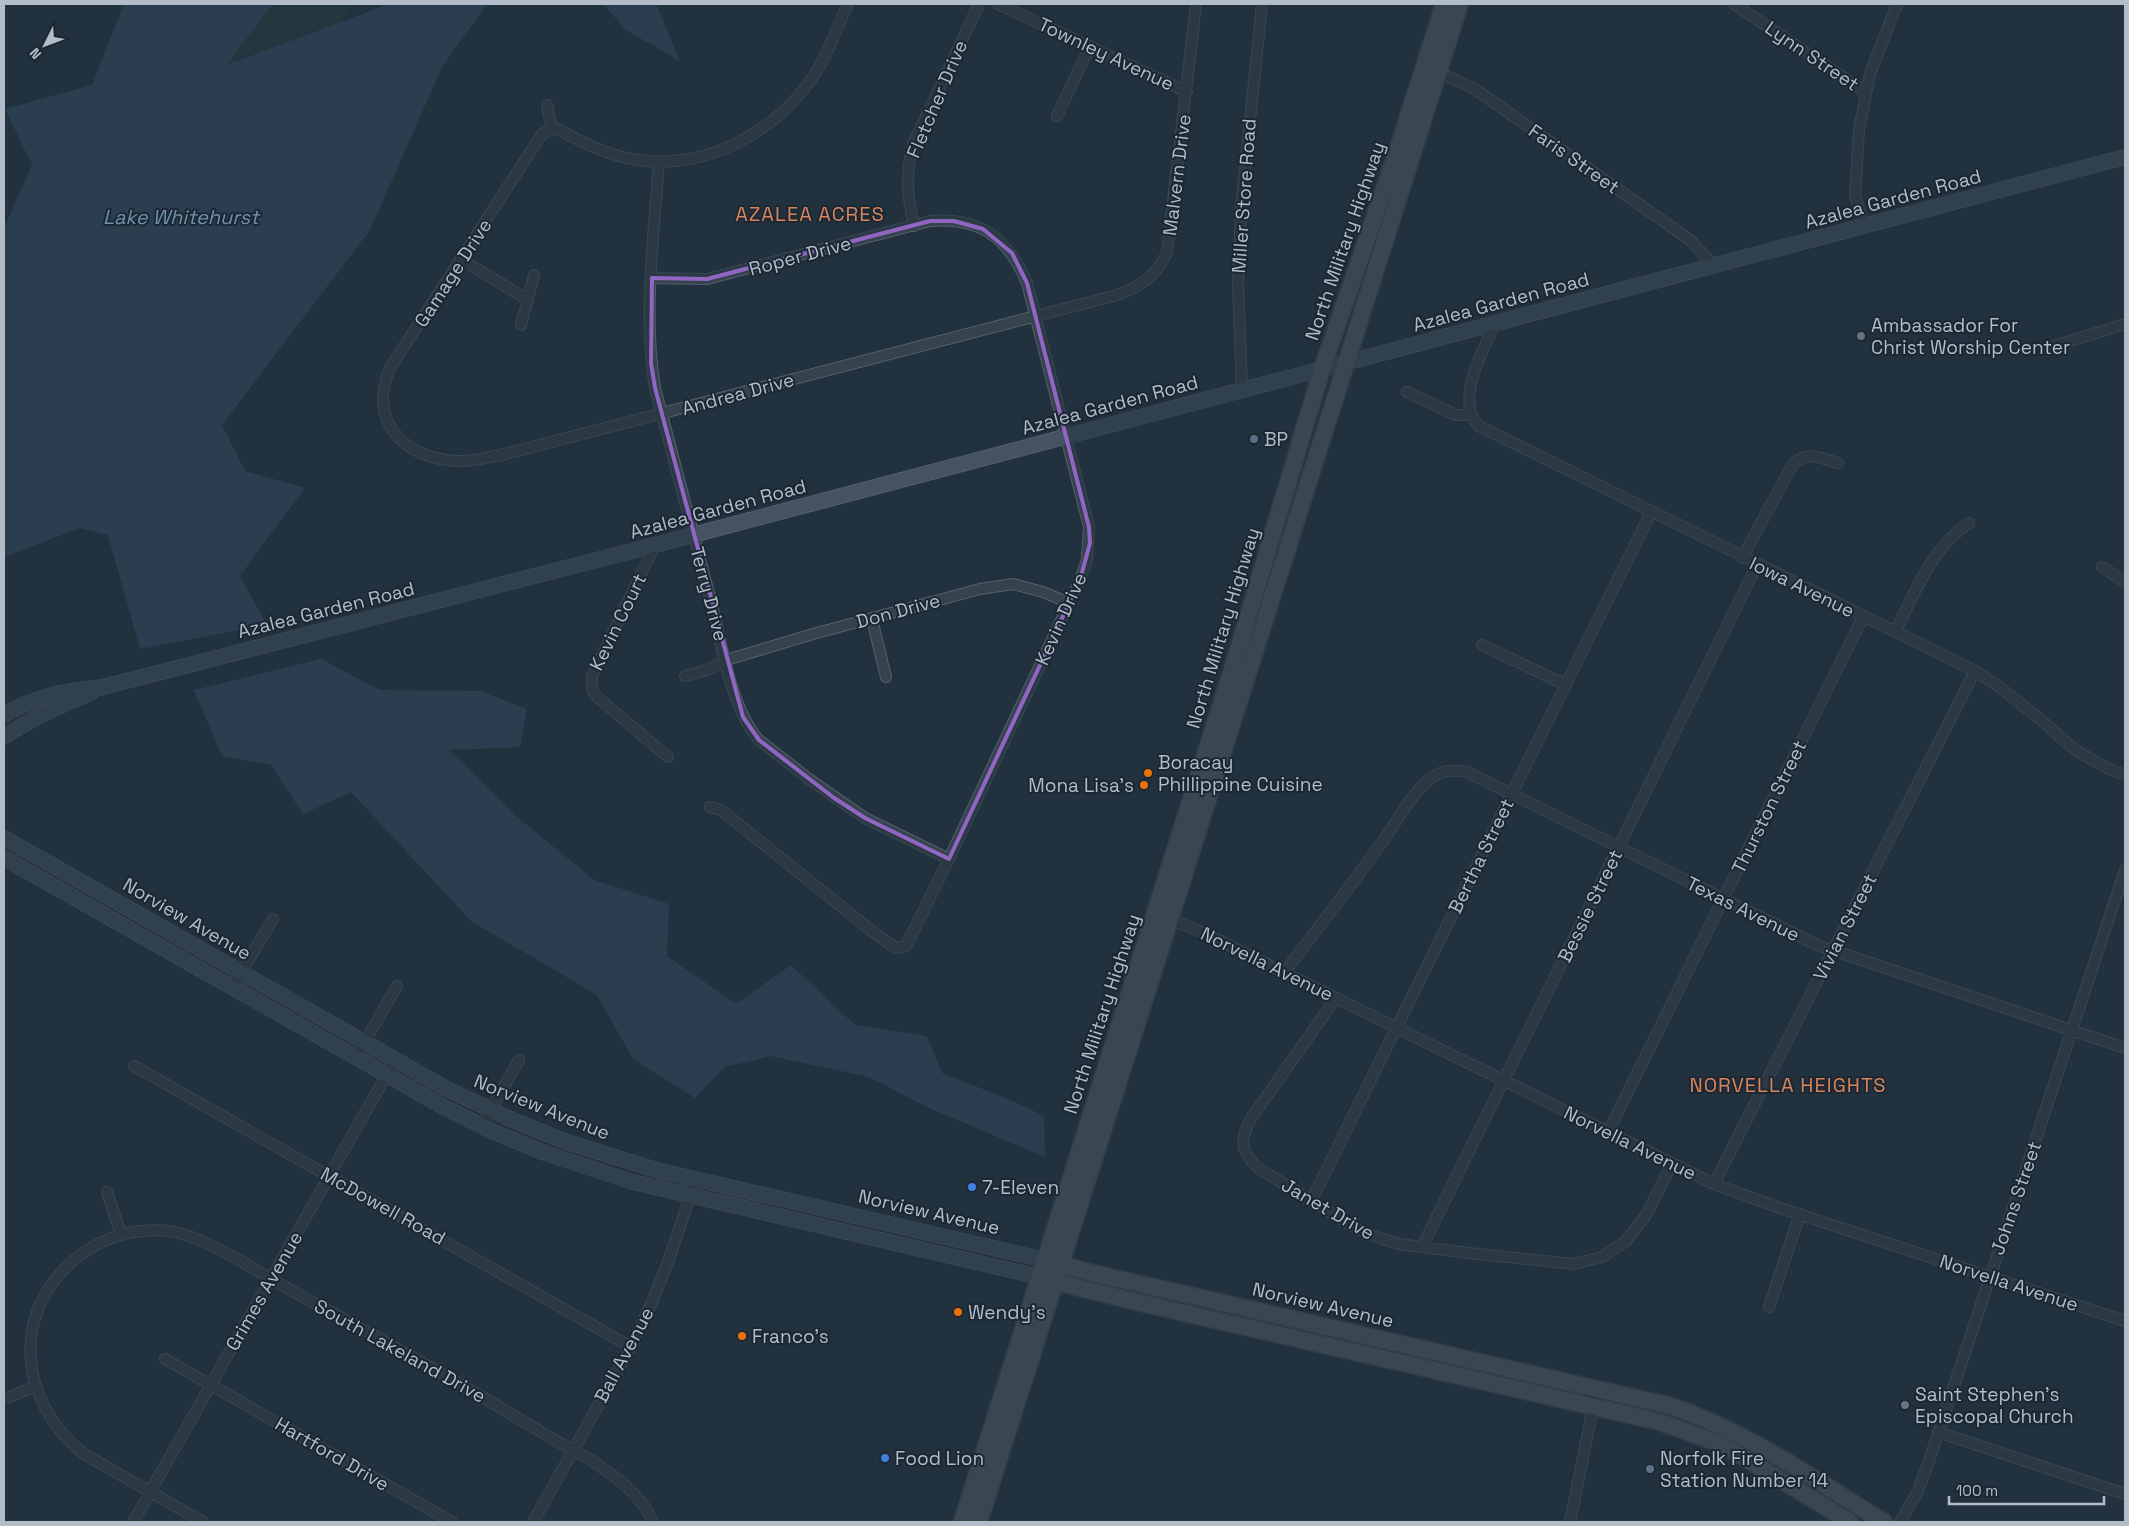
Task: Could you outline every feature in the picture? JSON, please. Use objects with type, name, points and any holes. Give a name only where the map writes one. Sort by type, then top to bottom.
[{"type":"main road","name":"North Military Highway","points":[[962,1522],[1053,1262],[1163,917],[1347,362],[1431,70],[1444,4]]},
{"type":"main road","name":"North Military Highway","points":[[1163,917],[1240,644],[1322,369],[1397,152],[1460,4]]},
{"type":"main road","name":"Azalea Garden Road","points":[[4,715],[36,699],[59,692],[103,687],[655,545],[2125,157]]},
{"type":"main road","name":"Azalea Garden Road","points":[[4,737],[40,715],[103,687]]},
{"type":"main road","name":"Norview Avenue","points":[[4,838],[395,1060],[491,1111],[564,1141],[604,1155],[696,1179],[1671,1406],[1723,1426],[1753,1441],[1884,1522]]},
{"type":"main road","name":"Norview Avenue","points":[[4,858],[386,1075],[482,1126],[596,1171],[690,1196],[1654,1421],[1718,1443],[1850,1522]]},
{"type":"main road","name":"North Military Highway","points":[[979,1522],[1047,1279]]},
{"type":"street","points":[[547,105],[552,129],[558,129],[584,143],[609,153],[639,160],[659,161],[712,153],[753,134],[770,123],[801,92],[818,68],[848,4]]},
{"type":"street","name":"Fletcher Drive","points":[[914,226],[907,185],[910,157],[914,142],[979,4]]},
{"type":"street","name":"Townley Avenue","points":[[998,4],[1187,92]]},
{"type":"street","name":"Malvern Drive","points":[[1093,302],[1136,288],[1156,272],[1167,253],[1196,4]]},
{"type":"street","name":"Miller Store Road","points":[[1242,389],[1238,282],[1241,207],[1262,4]]},
{"type":"street","name":"Lynn Street","points":[[1734,4],[1865,92]]},
{"type":"street","points":[[1864,226],[1855,195],[1858,139],[1865,92],[1870,74],[1897,4]]},
{"type":"street","points":[[1056,116],[1090,46]]},
{"type":"street","name":"Faris Street","points":[[1431,70],[1475,89],[1690,240],[1714,265]]},
{"type":"street","name":"Gamage Drive","points":[[390,428],[382,400],[385,380],[390,368],[462,260],[542,134],[552,129]]},
{"type":"street","name":"Terry Drive","points":[[659,161],[652,278],[651,362],[662,414],[693,535],[743,717],[759,740],[809,780],[865,818],[950,859]]},
{"type":"street","name":"Roper Drive","points":[[652,278],[707,279],[930,221],[954,221],[983,229],[1001,241]]},
{"type":"street","name":"Kevin Drive","points":[[710,807],[721,810],[873,932],[896,948],[906,946],[950,859],[1070,603],[1088,560],[1089,527],[1027,283],[1012,253],[1001,241]]},
{"type":"street","points":[[462,260],[528,300]]},
{"type":"street","points":[[522,325],[534,275]]},
{"type":"street","name":"Andrea Drive","points":[[390,428],[408,446],[434,458],[458,461],[505,454],[1093,302]]},
{"type":"street","points":[[1470,415],[1468,407],[1469,392],[1495,323]]},
{"type":"street","points":[[2054,346],[2125,324]]},
{"type":"street","name":"Iowa Avenue","points":[[1407,392],[1456,415],[1470,415],[1479,426],[1742,558],[1975,671],[1998,686],[2040,719],[2074,750],[2107,768],[2125,775]]},
{"type":"street","points":[[1742,558],[1793,464],[1798,459],[1809,455],[1838,463]]},
{"type":"street","name":"Bertha Street","points":[[1311,1200],[1651,512]]},
{"type":"street","points":[[1895,632],[1937,552],[1944,543],[1969,523]]},
{"type":"street","name":"Kevin Court","points":[[655,545],[592,676],[591,683],[596,696],[668,757]]},
{"type":"street","name":"Bessie Street","points":[[1422,1246],[1757,565]]},
{"type":"street","points":[[2102,566],[2125,582]]},
{"type":"street","name":"Don Drive","points":[[686,676],[707,670],[726,660],[980,589],[1008,584],[1023,585],[1070,603]]},
{"type":"street","name":"Thurston Street","points":[[1608,1132],[1863,617]]},
{"type":"street","points":[[872,619],[886,677]]},
{"type":"street","points":[[1482,645],[1566,686]]},
{"type":"street","name":"Vivian Street","points":[[1714,1184],[1975,671]]},
{"type":"street","name":"Texas Avenue","points":[[1284,973],[1421,788],[1432,778],[1448,770],[1467,772],[1511,796],[1817,945],[2125,1048]]},
{"type":"street","name":"Johns Street","points":[[1900,1522],[1918,1491],[2125,870]]},
{"type":"street","name":"Norvella Avenue","points":[[1163,917],[1204,933],[1714,1184],[2125,1321]]},
{"type":"street","points":[[232,988],[272,919]]},
{"type":"street","points":[[356,1058],[397,986]]},
{"type":"street","name":"Janet Drive","points":[[1336,998],[1252,1116],[1243,1136],[1245,1152],[1258,1168],[1358,1230],[1380,1238],[1422,1246],[1558,1264],[1573,1264],[1595,1259],[1617,1249],[1636,1231],[1672,1164]]},
{"type":"street","name":"Grimes Avenue","points":[[133,1522],[395,1060]]},
{"type":"street","points":[[482,1126],[519,1060]]},
{"type":"street","name":"McDowell Road","points":[[134,1066],[631,1347]]},
{"type":"street","name":"Ball Avenue","points":[[532,1522],[631,1347],[665,1270],[696,1179]]},
{"type":"street","points":[[107,1192],[121,1234]]},
{"type":"street","points":[[1769,1307],[1800,1214]]},
{"type":"street","name":"South Lakeland Drive","points":[[203,1522],[150,1493],[70,1444],[48,1417],[36,1386],[30,1356],[35,1320],[45,1294],[67,1266],[101,1242],[121,1234],[161,1230],[192,1237],[271,1279],[488,1400],[596,1464],[624,1483],[644,1505],[653,1522]]},
{"type":"street","name":"Hartford Drive","points":[[164,1359],[452,1522]]},
{"type":"street","points":[[6,1398],[36,1386]]},
{"type":"street","points":[[1570,1522],[1597,1388]]},
{"type":"street","points":[[1938,1432],[2125,1494]]},
{"type":"highlighted area","points":[[930,221],[954,221],[983,229],[1012,253],[1027,283],[1089,527],[1090,543],[1080,580],[949,859],[865,818],[834,798],[759,740],[743,717],[655,388],[651,363],[652,278],[707,279]]},
{"type":"green space","points":[[273,4],[353,4],[343,21],[225,65]]},
{"type":"water","name":"Lake Whitehurst","points":[[124,4],[273,4],[226,65],[389,4],[487,4],[442,67],[370,230],[222,425],[245,471],[305,488],[240,576],[267,625],[140,649],[108,535],[80,528],[4,557],[4,228],[32,165],[5,109],[92,85]]},
{"type":"water","points":[[603,4],[656,4],[680,61],[626,30]]},
{"type":"water","points":[[321,659],[380,690],[480,691],[527,709],[520,747],[449,750],[516,816],[594,880],[669,904],[667,956],[736,1004],[791,965],[855,1025],[927,1036],[942,1073],[1008,1099],[1044,1116],[1045,1157],[929,1108],[869,1077],[771,1056],[725,1067],[695,1098],[633,1059],[597,995],[471,921],[351,792],[303,814],[271,765],[222,756],[194,690]]},
{"type":"place","name":"Ambassador For Christ Worship Center","points":[[1861,336]]},
{"type":"place","name":"BP","points":[[1254,439]]},
{"type":"place","name":"Boracay Phillippine Cuisine","points":[[1148,773]]},
{"type":"place","name":"Mona Lisa's","points":[[1144,785]]},
{"type":"place","name":"7-Eleven","points":[[972,1187]]},
{"type":"place","name":"Wendy's","points":[[958,1312]]},
{"type":"place","name":"Franco's","points":[[742,1336]]},
{"type":"place","name":"Saint Stephen's Episcopal Church","points":[[1905,1405]]},
{"type":"place","name":"Food Lion","points":[[885,1458]]},
{"type":"place","name":"Norfolk Fire Station Number 14","points":[[1650,1469]]},
{"type":"district","name":"AZALEA ACRES","points":[[810,214]]},
{"type":"district","name":"NORVELLA HEIGHTS","points":[[1788,1085]]}]
